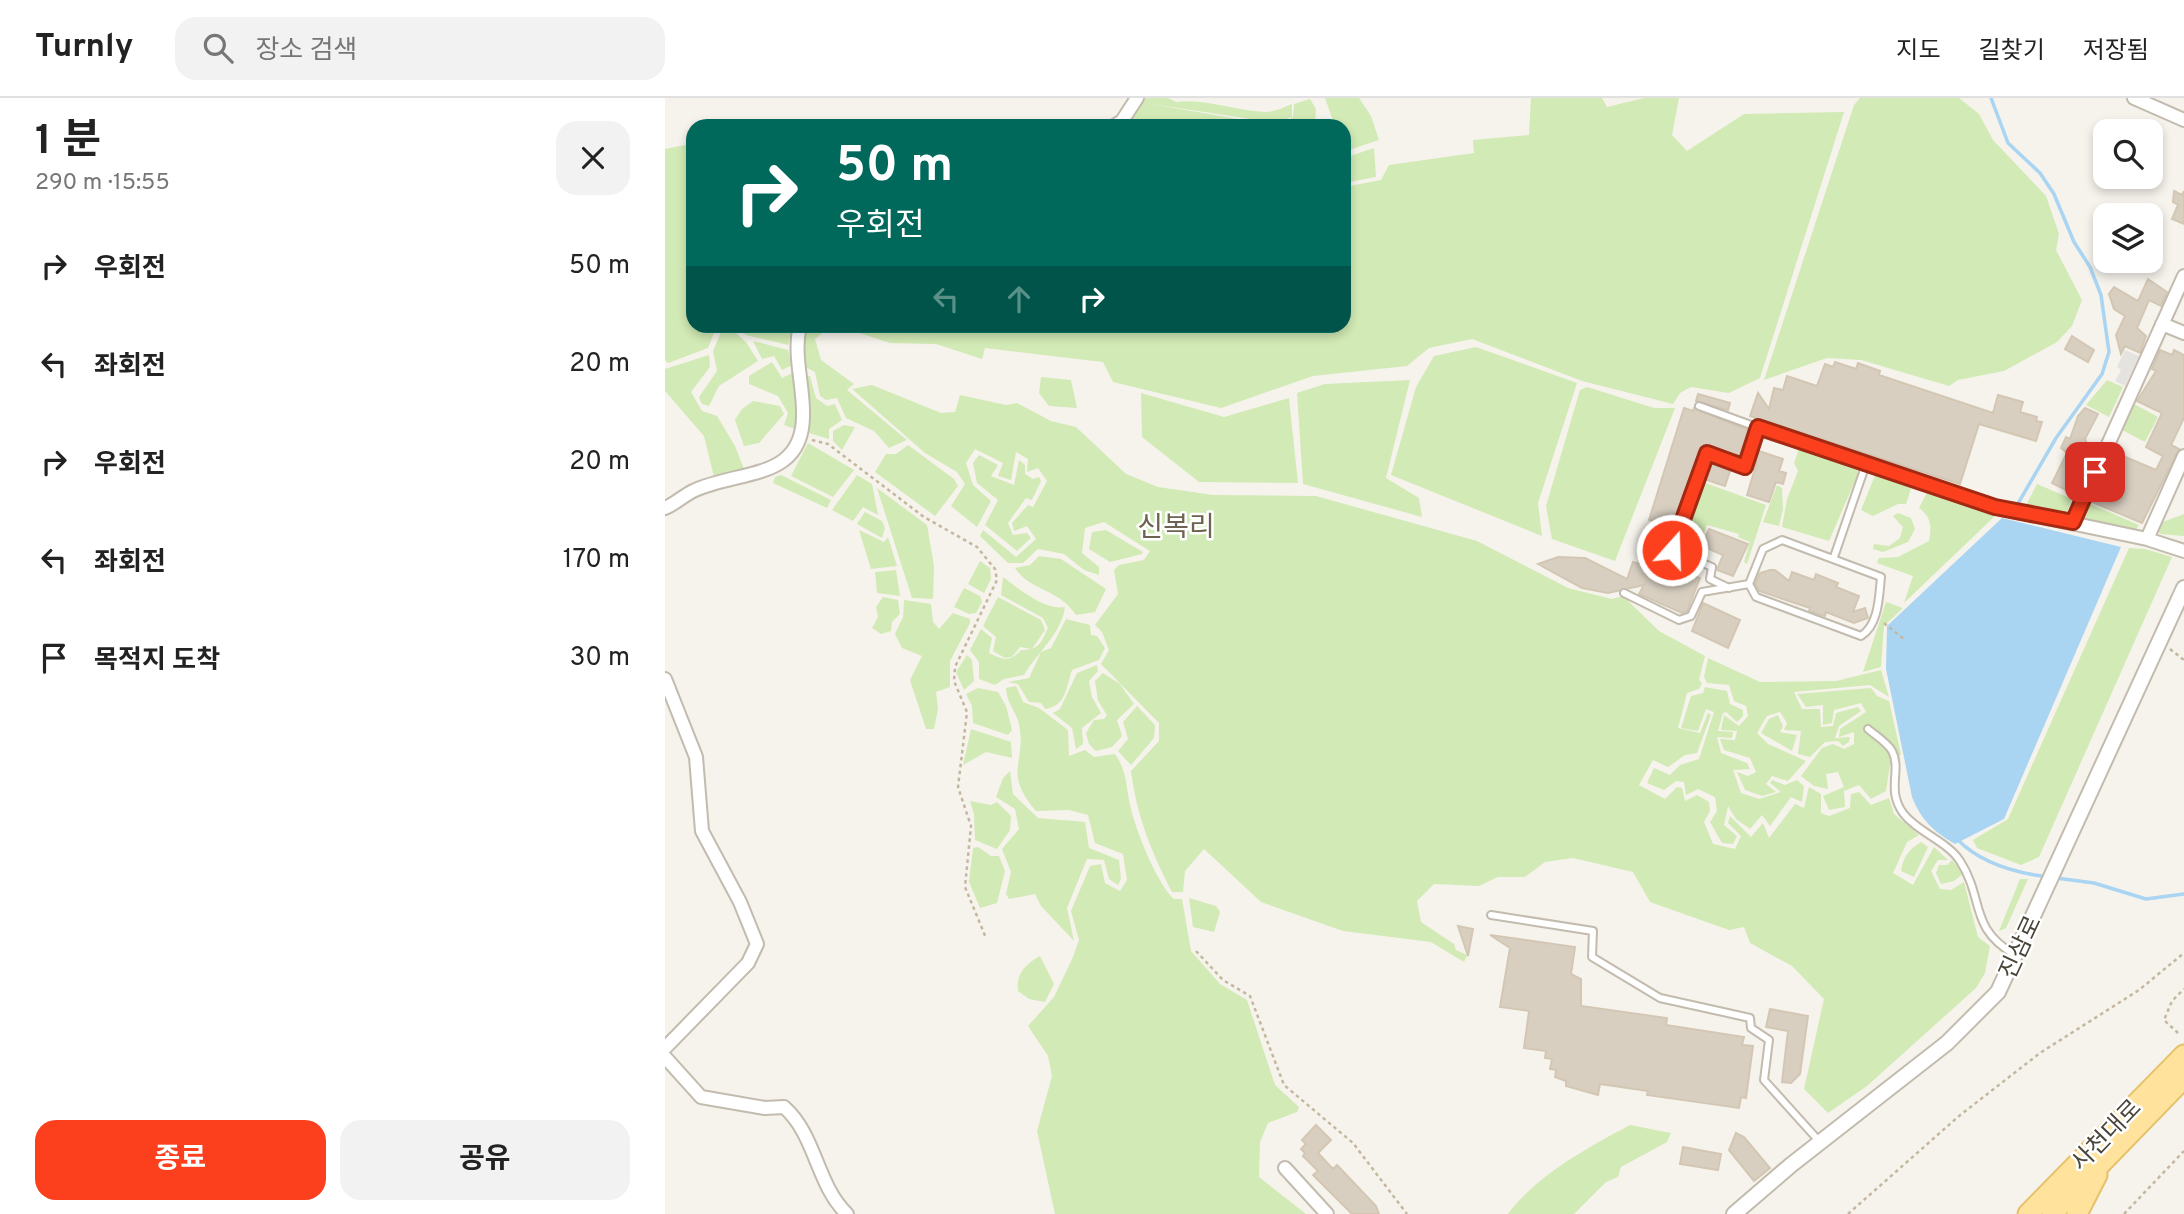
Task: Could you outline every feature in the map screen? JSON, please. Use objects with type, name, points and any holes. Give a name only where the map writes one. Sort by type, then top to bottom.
[{"type":"main road","name":"사천대로","points":[[2052,1214],[2184,1055]]},
{"type":"main road","name":"사천대로","points":[[2028,1214],[2184,1079]]},
{"type":"main road","points":[[2011,1214],[2097,1157]]},
{"type":"main road","points":[[2077,1214],[2097,1157]]},
{"type":"street","points":[[1123,119],[1137,98]]},
{"type":"street","points":[[2134,98],[2184,120]]},
{"type":"street","points":[[2073,522],[2184,275]]},
{"type":"street","points":[[2162,324],[2184,333]]},
{"type":"street","points":[[665,508],[693,491],[775,467],[792,456],[802,437],[804,413],[796,341],[798,333]]},
{"type":"street","points":[[1773,433],[1995,507],[2147,539],[2184,551]]},
{"type":"street","points":[[2147,539],[2184,456]]},
{"type":"street","name":"진삼로","points":[[1734,1214],[1947,1043],[1979,1014],[1998,992],[2017,956],[2184,588]]},
{"type":"street","points":[[665,680],[697,757],[702,831],[740,902],[757,944],[748,963],[665,1048]]},
{"type":"street","points":[[665,1057],[701,1097],[765,1108],[784,1107],[799,1121],[823,1175],[847,1214]]},
{"type":"street","points":[[1285,1168],[1327,1214]]},
{"type":"lane","points":[[1699,406],[1773,433]]},
{"type":"lane","points":[[1729,588],[1710,579],[1712,567],[1672,550],[1707,453],[1745,467],[1758,427]]},
{"type":"lane","points":[[1834,557],[1866,464]]},
{"type":"lane","points":[[1782,540],[1834,557],[1881,577],[1879,604],[1869,631],[1861,636],[1756,597],[1748,584],[1763,548],[1782,540]]},
{"type":"lane","points":[[1623,593],[1679,620],[1691,616],[1702,592],[1748,584]]},
{"type":"lane","points":[[1868,729],[1892,751],[1896,770],[1892,790],[1903,813],[1959,859],[1984,928],[1996,943],[2017,956]]},
{"type":"lane","points":[[1491,915],[1593,931],[1592,957],[1660,998],[1750,1018],[1751,1028],[1769,1040],[1764,1080],[1821,1142]]},
{"type":"path","points":[[802,437],[828,444],[924,517],[977,547],[995,569],[997,580],[955,667],[954,681],[967,712],[958,787],[971,826],[965,887],[986,938]]},
{"type":"path","points":[[1884,623],[1905,640]]},
{"type":"path","points":[[2161,641],[2184,660]]},
{"type":"path","points":[[1196,951],[1223,980],[1250,996],[1284,1085],[1353,1143],[1407,1214]]},
{"type":"path","points":[[1848,1214],[1959,1116],[2040,1053],[2139,990],[2184,953]]},
{"type":"path","points":[[2178,1033],[2164,1020],[2172,1001],[2184,989]]},
{"type":"path","points":[[2124,1214],[2184,1151]]},
{"type":"green space","points":[[1140,98],[1168,98],[1176,102],[1197,102],[1266,112],[1292,104],[1292,117],[1251,119],[1145,103],[1239,119],[1124,119],[1139,107]]},
{"type":"green space","points":[[1325,98],[1359,98],[1371,116],[1379,140],[1351,149],[1351,119],[1332,119]]},
{"type":"green space","points":[[1531,98],[1602,98],[1607,107],[1644,98],[1679,98],[1672,135],[1687,151],[1744,114],[1844,112],[1760,378],[1729,393],[1691,387],[1680,393],[1673,404],[1582,381],[1472,339],[1429,348],[1407,366],[1313,376],[1221,408],[1113,382],[1103,362],[985,348],[982,359],[936,344],[890,343],[859,333],[1351,333],[1351,186],[1381,180],[1389,165],[1474,153],[1473,140],[1529,135]]},
{"type":"green space","points":[[1860,98],[1959,98],[1979,114],[1993,140],[2046,196],[2059,234],[2056,250],[2082,300],[2072,326],[2057,342],[2004,371],[1958,380],[1949,386],[1861,360],[1827,358],[1764,380],[1854,105]]},
{"type":"green space","points":[[1310,99],[1316,109],[1315,119],[1290,119],[1293,117],[1294,104]]},
{"type":"green space","points":[[686,145],[686,333],[714,333],[708,348],[668,363],[665,360],[665,149]]},
{"type":"green space","points":[[1374,148],[1376,177],[1351,182],[1351,156]]},
{"type":"green space","points":[[721,333],[736,333],[746,342],[758,361],[719,386],[709,406],[702,404],[699,397],[717,371],[713,351]]},
{"type":"green space","points":[[744,333],[791,333],[788,345]]},
{"type":"green space","points":[[803,333],[822,333],[815,339],[821,360],[854,384],[847,390],[907,440],[889,448],[874,431],[846,418],[837,398],[826,400],[820,396],[815,372],[803,366]]},
{"type":"green space","points":[[753,341],[788,350],[792,365],[782,370],[774,356],[762,359]]},
{"type":"green space","points":[[1476,347],[1577,383],[1538,503],[1542,536],[1391,475],[1416,387],[1434,356]]},
{"type":"green space","points":[[709,355],[710,367],[691,392],[702,411],[717,416],[735,446],[744,469],[714,477],[704,436],[665,391],[665,369]]},
{"type":"green space","points":[[772,362],[782,378],[795,372],[795,429],[784,425],[788,413],[778,396],[749,384],[749,376]]},
{"type":"green space","points":[[806,376],[810,376],[816,398],[827,406],[835,404],[842,420],[829,429],[829,439],[809,433]]},
{"type":"green space","points":[[1041,377],[1071,380],[1077,408],[1049,406],[1039,393]]},
{"type":"green space","points":[[1410,380],[1386,478],[1419,498],[1422,517],[1303,484],[1297,393],[1325,384]]},
{"type":"green space","points":[[2107,380],[2123,387],[2109,417],[2086,405]]},
{"type":"green space","points":[[872,385],[941,413],[955,412],[960,395],[1006,405],[1017,403],[1051,421],[1076,427],[1126,474],[1158,487],[1213,495],[1316,496],[1477,541],[1568,588],[1612,599],[1623,596],[1659,631],[1705,656],[1699,680],[1702,683],[1699,689],[1687,693],[1678,728],[1700,733],[1708,713],[1711,715],[1697,753],[1685,755],[1668,767],[1653,760],[1639,785],[1665,799],[1677,787],[1682,788],[1685,801],[1697,795],[1709,802],[1710,811],[1704,822],[1713,844],[1735,849],[1741,836],[1728,823],[1730,816],[1751,837],[1763,823],[1769,838],[1795,804],[1804,808],[1809,787],[1821,794],[1821,813],[1829,816],[1850,808],[1851,794],[1859,792],[1871,805],[1889,798],[1894,814],[1919,835],[1907,842],[1893,873],[1913,885],[1934,847],[1948,860],[1938,860],[1931,871],[1940,889],[1951,890],[1964,882],[1978,937],[1990,946],[1985,973],[1976,988],[1867,1086],[1828,1113],[1804,1089],[1824,999],[1792,966],[1750,943],[1744,927],[1729,930],[1650,902],[1633,872],[1573,858],[1545,862],[1525,877],[1498,877],[1479,886],[1434,884],[1417,901],[1421,922],[1454,944],[1456,950],[1467,955],[1464,962],[1431,942],[1343,931],[1261,902],[1204,849],[1185,871],[1183,892],[1172,892],[1146,833],[1131,771],[1159,741],[1159,723],[1101,664],[1109,650],[1102,632],[1095,625],[1118,594],[1114,570],[1119,565],[1144,560],[1150,551],[1104,522],[1085,528],[1082,553],[1099,567],[1099,575],[1084,570],[1064,554],[1038,549],[1023,563],[1008,563],[980,536],[983,530],[1016,557],[1036,539],[1027,526],[1014,531],[1012,523],[1028,505],[1033,507],[1047,481],[1038,468],[1027,472],[1028,459],[1016,452],[1011,480],[998,476],[1003,463],[975,449],[966,463],[973,485],[991,501],[977,527],[951,506],[965,484],[957,472],[925,453],[852,389]]},
{"type":"green space","points":[[1587,387],[1654,408],[1675,408],[1615,561],[1552,539],[1546,506],[1580,390]]},
{"type":"green space","points":[[1141,393],[1224,417],[1289,398],[1298,483],[1199,482],[1142,437]]},
{"type":"green space","points":[[753,401],[780,406],[784,414],[759,443],[744,446],[735,420],[742,409]]},
{"type":"green space","points":[[2134,404],[2158,417],[2145,442],[2122,430]]},
{"type":"green space","points":[[844,425],[855,427],[842,450],[833,441],[833,431]]},
{"type":"green space","points":[[808,443],[854,470],[833,497],[791,476]]},
{"type":"green space","points":[[908,445],[954,479],[958,486],[935,516],[875,472],[886,454],[896,454]]},
{"type":"green space","points":[[1800,446],[1857,467],[1858,474],[1829,541],[1782,527],[1787,499],[1798,471],[1794,463]]},
{"type":"green space","points":[[979,455],[998,465],[991,476],[1014,485],[1019,460],[1025,465],[1025,474],[1033,479],[1039,477],[1041,481],[1032,500],[1026,498],[1008,523],[1013,535],[1027,533],[1031,538],[1017,551],[985,525],[998,500],[977,483],[973,463]]},
{"type":"green space","points":[[1876,473],[1912,486],[1906,504],[1898,504],[1873,516],[1861,510]]},
{"type":"green space","points":[[781,475],[831,500],[827,508],[773,483],[775,477]]},
{"type":"green space","points":[[857,475],[872,484],[878,515],[863,507],[853,521],[832,510]]},
{"type":"green space","points":[[1703,482],[1766,505],[1747,564],[1744,562],[1750,542],[1738,537],[1739,534],[1707,525],[1699,545],[1688,540],[1684,534]]},
{"type":"green space","points":[[2037,484],[2072,499],[2067,512],[2025,507]]},
{"type":"green space","points":[[1777,485],[1782,488],[1783,509],[1779,526],[1763,522]]},
{"type":"green space","points":[[877,488],[927,525],[934,566],[933,599],[912,598]]},
{"type":"green space","points":[[1928,491],[1995,516],[1904,603],[1913,576],[1877,563],[1879,558],[1898,557],[1929,541],[1930,522],[1919,508]]},
{"type":"green space","points":[[2088,503],[2139,525],[2135,531],[2085,519],[2083,513]]},
{"type":"green space","points":[[865,512],[882,521],[885,528],[882,538],[857,524]]},
{"type":"green space","points":[[1898,513],[1911,518],[1915,529],[1908,542],[1883,552],[1873,549],[1874,544],[1889,546],[1900,538],[1903,527],[1893,516]]},
{"type":"green space","points":[[2184,514],[2184,536],[2160,534],[2157,528],[2160,523]]},
{"type":"green space","points":[[859,530],[884,542],[888,537],[897,566],[871,569]]},
{"type":"green space","points":[[1106,530],[1143,552],[1142,554],[1110,562],[1089,549],[1092,532]]},
{"type":"green space","points":[[2129,548],[2145,549],[2172,557],[2039,857],[2021,865],[1977,848],[1973,840],[2008,819]]},
{"type":"green space","points":[[1039,556],[1061,559],[1106,589],[1095,612],[1076,615],[1061,600],[1021,576],[1015,568],[1030,565]]},
{"type":"green space","points":[[980,561],[990,568],[991,579],[984,593],[968,584]]},
{"type":"green space","points":[[896,570],[900,596],[877,593],[875,572]]},
{"type":"green space","points":[[1003,577],[1040,602],[1049,606],[1065,607],[1059,626],[1024,675],[1004,679],[995,685],[979,679],[979,662],[970,650],[981,629],[992,638],[989,653],[1006,659],[1021,650],[1036,647],[1048,628],[1043,618],[1001,595]]},
{"type":"green space","points":[[964,588],[980,596],[982,602],[976,613],[969,614],[954,607]]},
{"type":"green space","points":[[883,597],[898,600],[900,614],[892,622],[891,631],[881,634],[872,628],[878,617],[876,607]]},
{"type":"green space","points":[[998,597],[1041,620],[1045,630],[1032,649],[1020,647],[1012,657],[1005,658],[993,651],[996,637],[983,626]]},
{"type":"green space","points":[[904,600],[931,604],[933,622],[939,629],[953,613],[970,619],[950,661],[950,687],[936,692],[938,709],[934,729],[926,729],[910,680],[922,656],[902,648],[895,634],[903,617]]},
{"type":"green space","points":[[1886,602],[1903,608],[1884,626],[1881,667],[1863,672]]},
{"type":"green space","points":[[1066,619],[1090,625],[1091,635],[1097,636],[1105,648],[1099,660],[1072,670],[1061,700],[1045,709],[1041,703],[1029,702],[1018,684],[1008,682],[1029,678],[1041,652],[1051,648]]},
{"type":"green space","points":[[967,655],[972,660],[974,681],[964,690],[956,672]]},
{"type":"green space","points":[[1708,658],[1760,682],[1836,681],[1881,670],[1889,697],[1870,685],[1794,692],[1802,709],[1820,709],[1821,727],[1833,726],[1836,713],[1858,707],[1861,711],[1839,726],[1835,738],[1850,737],[1849,742],[1843,746],[1838,741],[1825,742],[1810,757],[1798,754],[1801,731],[1784,730],[1787,723],[1780,712],[1767,716],[1757,733],[1768,744],[1806,761],[1788,781],[1772,776],[1766,784],[1776,792],[1762,796],[1745,790],[1737,772],[1748,776],[1756,772],[1750,758],[1724,750],[1720,739],[1735,740],[1737,731],[1721,730],[1724,715],[1739,726],[1748,716],[1746,706],[1734,701],[1729,685],[1707,683],[1704,677]]},
{"type":"green space","points":[[1097,665],[1098,671],[1089,681],[1092,697],[1101,713],[1082,728],[1083,744],[1076,749],[1072,728],[1053,713],[1060,709],[1077,673]]},
{"type":"green space","points":[[1103,673],[1120,684],[1134,704],[1117,720],[1122,736],[1112,747],[1096,751],[1089,744],[1086,733],[1094,720],[1104,719],[1107,715],[1098,701],[1095,681]]},
{"type":"green space","points":[[1016,686],[1023,702],[1039,708],[1068,730],[1069,756],[1085,750],[1094,757],[1115,754],[1119,760],[1126,779],[1130,805],[1147,855],[1167,892],[1174,899],[1182,899],[1191,951],[1220,984],[1247,1000],[1275,1085],[1299,1107],[1297,1112],[1268,1123],[1260,1142],[1259,1177],[1306,1214],[1055,1214],[1037,1131],[1052,1076],[1048,1056],[1028,1026],[1054,997],[1073,957],[1079,940],[1071,911],[1090,866],[1101,864],[1105,883],[1120,891],[1127,880],[1123,854],[1095,843],[1088,815],[1069,810],[1036,811],[1026,797],[1018,776],[1021,738],[1019,724],[1006,693],[1006,688]]},
{"type":"green space","points":[[1705,687],[1727,691],[1730,704],[1743,710],[1743,716],[1737,722],[1726,712],[1723,713],[1718,731],[1733,732],[1732,738],[1717,737],[1721,753],[1747,763],[1750,769],[1733,770],[1741,793],[1759,799],[1781,792],[1770,783],[1772,780],[1785,785],[1797,780],[1804,786],[1802,802],[1791,797],[1770,826],[1762,815],[1750,829],[1736,819],[1728,806],[1724,825],[1737,836],[1733,844],[1722,843],[1710,822],[1717,811],[1715,797],[1698,789],[1686,795],[1684,782],[1676,781],[1664,790],[1647,783],[1654,768],[1670,775],[1680,765],[1699,759],[1714,712],[1706,709],[1698,731],[1681,728],[1691,696],[1703,693]]},
{"type":"green space","points":[[978,688],[998,692],[1006,706],[1012,730],[1008,735],[973,723],[972,706],[966,694]]},
{"type":"green space","points":[[1871,688],[1877,696],[1889,701],[1901,754],[1890,765],[1886,791],[1871,799],[1859,785],[1844,791],[1845,807],[1829,810],[1823,796],[1844,787],[1838,772],[1826,774],[1828,789],[1814,786],[1801,776],[1822,748],[1833,744],[1844,749],[1854,744],[1854,732],[1839,737],[1840,729],[1866,712],[1861,703],[1834,710],[1832,723],[1823,725],[1823,705],[1806,707],[1797,694]]},
{"type":"green space","points":[[1137,706],[1155,725],[1154,738],[1131,765],[1118,751],[1128,739],[1123,722]]},
{"type":"green space","points":[[1778,715],[1783,726],[1780,732],[1797,735],[1792,751],[1761,733],[1769,719]]},
{"type":"green space","points":[[971,729],[1011,742],[1012,758],[986,752],[963,765]]},
{"type":"green space","points":[[1010,771],[1013,794],[1038,818],[1085,822],[1089,848],[1119,860],[1121,879],[1118,885],[1109,879],[1104,860],[1087,859],[1067,908],[1074,941],[1041,906],[1035,894],[1009,899],[1006,894],[1011,872],[1002,849],[1019,829],[1015,809],[996,797],[1003,778]]},
{"type":"green space","points":[[970,801],[991,805],[997,802],[1011,816],[1010,830],[997,849],[975,840],[974,814]]},
{"type":"green space","points":[[1921,842],[1928,847],[1914,877],[1901,871],[1903,861]]},
{"type":"green space","points":[[978,847],[991,856],[999,856],[1005,871],[997,903],[980,908],[969,882],[973,848]]},
{"type":"green space","points":[[1952,860],[1964,873],[1954,881],[1941,884],[1936,873],[1939,865],[1947,865]]},
{"type":"green space","points":[[2020,879],[2028,879],[2006,928],[1999,931]]},
{"type":"green space","points":[[1189,898],[1216,906],[1220,912],[1214,932],[1193,927]]},
{"type":"green space","points":[[1040,956],[1054,984],[1045,1002],[1029,999],[1018,991],[1023,970]]},
{"type":"green space","points":[[1630,1125],[1671,1133],[1667,1142],[1621,1167],[1618,1177],[1606,1182],[1574,1214],[1508,1214],[1548,1175],[1580,1153]]},
{"type":"shaded area","points":[[2125,350],[2139,356],[2125,386],[2115,381],[2121,370],[2117,367]]},
{"type":"water","points":[[2002,518],[2121,547],[2004,819],[1955,844],[1929,825],[1912,797],[1886,669],[1887,626]]},
{"type":"building","points":[[2174,191],[2182,195],[2184,191],[2184,224],[2172,219],[2178,205],[2173,202]]},
{"type":"building","points":[[2148,279],[2167,292],[2161,306],[2149,300],[2137,328],[2146,336],[2140,353],[2125,346],[2121,354],[2116,335],[2125,316],[2114,309],[2109,294],[2114,287],[2138,301]]},
{"type":"building","points":[[2072,336],[2094,350],[2088,362],[2065,349]]},
{"type":"building","points":[[2160,350],[2172,355],[2174,350],[2184,355],[2184,418],[2171,445],[2179,449],[2142,523],[2092,502],[2114,452],[2156,470],[2163,456],[2146,447],[2162,413],[2137,401],[2156,371],[2152,369]]},
{"type":"building","points":[[1835,362],[1856,369],[1858,363],[1880,371],[1879,375],[1993,413],[1998,395],[2023,402],[2020,412],[2037,417],[2036,421],[2042,422],[2036,441],[1979,424],[1960,484],[1750,416],[1758,393],[1769,409],[1774,388],[1783,390],[1787,376],[1817,386],[1825,364],[1833,367]]},
{"type":"building","points":[[1698,394],[1730,403],[1728,410],[1696,401]]},
{"type":"building","points":[[1684,408],[1693,411],[1694,408],[1750,431],[1742,457],[1703,449],[1673,529],[1649,520]]},
{"type":"building","points":[[2085,408],[2098,414],[2085,439],[2088,446],[2095,449],[2088,462],[2081,459],[2071,477],[2077,483],[2072,493],[2052,483],[2067,453],[2061,448],[2066,437],[2070,439],[2078,416]]},
{"type":"building","points":[[1756,450],[1783,459],[1779,471],[1786,473],[1783,484],[1776,482],[1769,502],[1747,495],[1757,462],[1753,460]]},
{"type":"building","points":[[1710,460],[1731,468],[1725,486],[1704,479]]},
{"type":"building","points":[[1709,529],[1748,544],[1733,576],[1717,570],[1723,555],[1702,546]]},
{"type":"building","points":[[1558,557],[1585,558],[1627,579],[1633,562],[1645,566],[1648,558],[1700,578],[1687,611],[1682,613],[1639,594],[1644,585],[1608,593],[1582,588],[1538,564]]},
{"type":"building","points":[[1775,570],[1789,581],[1792,572],[1814,580],[1816,574],[1838,583],[1836,587],[1859,596],[1853,612],[1865,608],[1868,618],[1854,623],[1826,612],[1825,616],[1809,611],[1810,608],[1759,591],[1755,584],[1760,573]]},
{"type":"building","points":[[1703,603],[1740,620],[1728,648],[1692,631]]},
{"type":"building","points":[[1458,926],[1473,929],[1468,956]]},
{"type":"building","points":[[1490,935],[1575,947],[1571,974],[1581,979],[1581,1006],[1667,1018],[1666,1025],[1744,1037],[1742,1045],[1753,1046],[1746,1098],[1741,1097],[1739,1108],[1647,1095],[1648,1091],[1600,1084],[1598,1095],[1566,1086],[1566,1081],[1555,1077],[1556,1070],[1550,1069],[1552,1059],[1545,1058],[1546,1051],[1524,1048],[1529,1011],[1500,1007],[1510,948]]},
{"type":"building","points":[[1770,1009],[1808,1016],[1800,1074],[1791,1083],[1782,1082],[1788,1031],[1766,1027]]},
{"type":"building","points":[[1316,1125],[1331,1140],[1318,1153],[1333,1169],[1337,1165],[1376,1206],[1379,1214],[1352,1214],[1313,1175],[1318,1171],[1303,1156],[1305,1153],[1301,1149],[1306,1144],[1302,1140]]},
{"type":"building","points":[[1736,1133],[1744,1137],[1770,1168],[1754,1181],[1729,1150]]},
{"type":"building","points":[[1683,1147],[1721,1154],[1718,1170],[1680,1164]]},
{"type":"waterway","points":[[1991,98],[2008,143],[2040,173],[2054,194],[2074,242],[2090,267],[2101,295],[2109,352],[2102,374],[2056,438],[2016,507]]},
{"type":"waterway","points":[[1957,839],[1987,861],[2024,873],[2048,877]]},
{"type":"waterway","points":[[2056,878],[2094,883],[2146,899],[2184,894]]},
{"type":"district","name":"신복리","points":[[1176,526]]},
{"type":"route","points":[[1672,550],[1707,453],[1745,467],[1758,427],[1995,507],[2050,519],[2073,522],[2095,472]]}]
